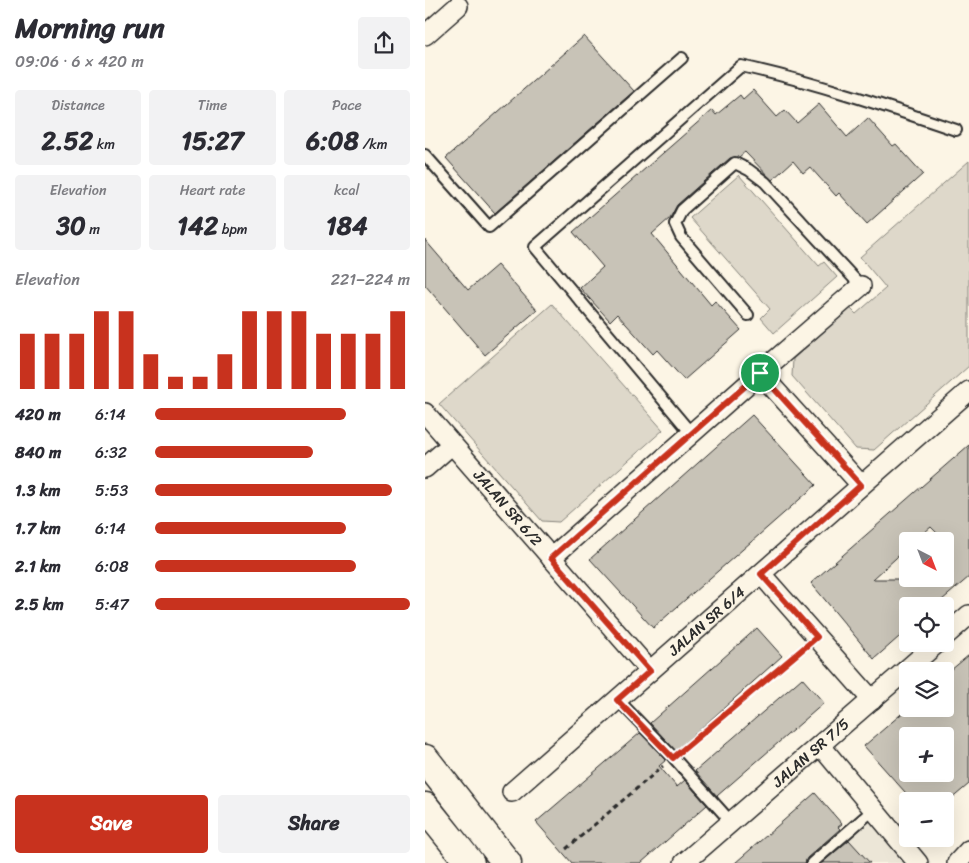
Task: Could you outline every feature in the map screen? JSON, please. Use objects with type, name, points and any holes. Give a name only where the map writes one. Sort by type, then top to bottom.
[{"type":"street","points":[[425,35],[461,3]]},
{"type":"street","points":[[551,558],[691,433],[861,286]]},
{"type":"street","points":[[760,373],[861,485]]},
{"type":"street","name":"JALAN SR 6/4","points":[[512,792],[969,391]]},
{"type":"street","name":"JALAN SR 6/2","points":[[425,413],[650,671]]},
{"type":"street","points":[[425,468],[451,445]]},
{"type":"street","points":[[761,574],[872,700]]},
{"type":"street","points":[[954,629],[968,618]]},
{"type":"street","name":"JALAN SR 7/5","points":[[684,863],[927,652]]},
{"type":"street","points":[[820,745],[918,863]]},
{"type":"street","points":[[425,759],[507,863]]},
{"type":"street","points":[[425,807],[471,863]]},
{"type":"street","points":[[957,863],[969,850]]},
{"type":"lane","points":[[425,155],[489,227],[682,58]]},
{"type":"lane","points":[[691,433],[535,247],[741,66],[865,99],[956,130]]},
{"type":"lane","points":[[748,314],[681,237],[675,224],[682,210],[735,163],[749,170],[765,182],[861,286]]},
{"type":"lane","points":[[617,700],[731,822]]},
{"type":"lane","points":[[812,863],[873,810]]},
{"type":"path","points":[[566,849],[817,637]]},
{"type":"shaded area","points":[[969,161],[969,366],[874,450],[856,449],[792,376],[793,359],[850,308],[856,314],[886,288],[860,257]]},
{"type":"shaded area","points":[[739,175],[819,266],[824,262],[837,277],[774,333],[761,318],[770,309],[690,218]]},
{"type":"shaded area","points":[[552,304],[663,430],[559,522],[542,521],[439,404]]},
{"type":"shaded area","points":[[880,805],[899,827],[899,847],[917,847],[932,863],[811,863]]},
{"type":"building","points":[[584,36],[634,91],[495,213],[446,158]]},
{"type":"building","points":[[753,90],[777,117],[785,110],[797,123],[819,104],[847,137],[868,118],[893,146],[896,144],[923,174],[867,224],[839,193],[836,196],[810,167],[803,173],[793,161],[772,180],[745,152],[739,157],[730,158],[677,205],[670,218],[652,234],[711,305],[715,301],[741,330],[684,380],[657,350],[653,354],[617,314],[610,321],[580,288],[603,267],[573,232],[712,110],[716,115],[740,95],[743,99]]},
{"type":"building","points":[[425,240],[468,290],[497,265],[537,310],[485,355],[425,285]]},
{"type":"building","points":[[752,415],[816,485],[653,628],[590,559]]},
{"type":"building","points":[[969,445],[969,577],[946,597],[899,597],[899,637],[874,659],[811,583]]},
{"type":"building","points":[[757,628],[782,656],[676,751],[650,723]]},
{"type":"building","points":[[969,655],[969,784],[954,797],[954,792],[905,792],[864,746],[899,716],[954,717],[954,668]]},
{"type":"building","points":[[802,678],[824,703],[717,796],[695,771]]},
{"type":"building","points":[[640,733],[666,760],[659,766],[677,787],[685,780],[707,805],[641,863],[572,863],[536,822]]},
{"type":"building","points":[[815,793],[842,824],[838,827],[840,829],[807,858],[805,863],[735,863]]},
{"type":"building","points":[[849,840],[870,863],[822,863]]},
{"type":"route","points":[[760,373],[861,485],[761,574],[817,637],[673,758],[617,700],[650,671],[551,558],[760,373]]}]
